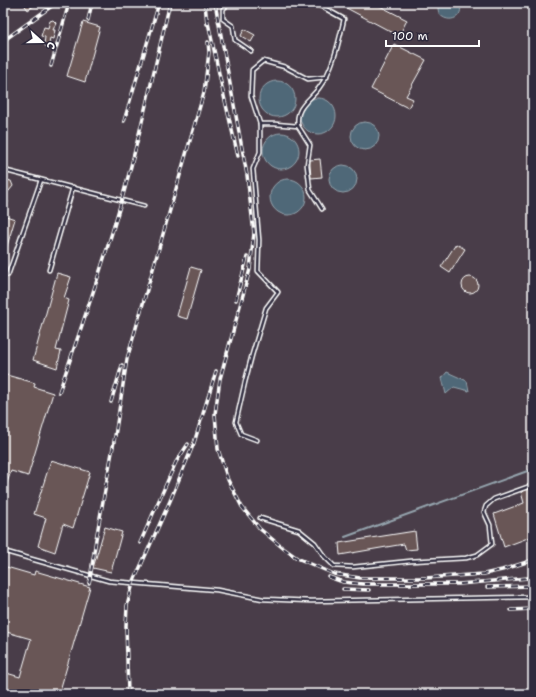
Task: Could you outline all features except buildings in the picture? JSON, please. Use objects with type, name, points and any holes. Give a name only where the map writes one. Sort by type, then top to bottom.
[{"type":"lane","points":[[230,3],[223,9],[223,19],[233,26],[235,40],[251,51]]},
{"type":"lane","points":[[316,3],[344,18],[340,38],[327,77],[300,108],[297,119],[298,126],[310,145],[307,165],[310,190],[322,209]]},
{"type":"lane","points":[[257,440],[241,434],[236,422],[250,362],[266,308],[278,292],[258,271],[259,240],[252,169],[260,152],[260,124],[251,96],[252,70],[263,61],[285,67],[308,79],[327,77]]},
{"type":"lane","points":[[260,124],[298,126]]},
{"type":"lane","points":[[3,170],[144,206]]},
{"type":"lane","points":[[8,275],[41,180]]},
{"type":"lane","points":[[50,270],[73,187]]},
{"type":"lane","points":[[260,518],[299,530],[315,543],[324,556],[334,566],[353,567],[411,561],[466,558],[477,555],[492,544],[490,525],[484,512],[486,506],[494,500],[533,486]]},
{"type":"lane","points":[[3,551],[109,581],[217,590],[264,599],[310,601],[533,597]]},
{"type":"shaded area","points":[[3,3],[533,3],[533,694],[3,694]]},
{"type":"water","points":[[439,3],[460,3],[461,10],[458,16],[454,18],[444,18],[440,15],[438,10]]},
{"type":"water","points":[[281,81],[290,86],[294,92],[294,106],[290,112],[281,117],[273,117],[264,112],[260,106],[259,95],[264,86],[270,82]]},
{"type":"water","points":[[322,98],[331,103],[335,109],[335,123],[331,129],[322,134],[314,134],[305,129],[301,123],[300,112],[305,103],[311,99]]},
{"type":"water","points":[[365,122],[375,126],[379,136],[375,146],[365,150],[355,146],[351,136],[355,126]]},
{"type":"water","points":[[285,133],[294,138],[298,144],[298,158],[294,164],[285,169],[277,169],[268,164],[264,158],[263,147],[268,138],[274,134]]},
{"type":"water","points":[[343,165],[353,169],[357,179],[353,189],[343,193],[333,189],[329,179],[333,169]]},
{"type":"water","points":[[292,179],[301,184],[305,190],[305,204],[301,210],[292,215],[284,215],[275,210],[271,204],[270,193],[275,184],[281,180]]},
{"type":"water","points":[[447,372],[467,381],[469,391],[454,387],[446,394],[442,378]]},
{"type":"waterway","points":[[345,537],[533,469]]},
{"type":"railway","points":[[3,41],[56,3]]},
{"type":"railway","points":[[51,66],[69,3]]},
{"type":"railway","points":[[88,20],[92,3]]},
{"type":"railway","points":[[124,121],[159,3]]},
{"type":"railway","points":[[59,392],[115,223],[131,166],[170,3]]},
{"type":"railway","points":[[205,3],[207,24]]},
{"type":"railway","points":[[215,3],[247,175],[254,233],[250,269],[220,379],[215,414],[218,449],[228,480],[242,507],[260,529],[283,548],[297,558],[334,574],[360,578],[425,578],[484,574],[533,560]]},
{"type":"railway","points":[[207,18],[238,156]]},
{"type":"railway","points":[[89,583],[127,359],[204,92],[209,52],[208,42]]},
{"type":"railway","points":[[236,300],[247,257]]},
{"type":"railway","points":[[111,402],[122,365]]},
{"type":"railway","points":[[128,694],[126,626],[127,606],[133,583],[194,443],[216,371]]},
{"type":"railway","points":[[140,543],[176,462],[188,444]]},
{"type":"railway","points":[[329,577],[343,582],[363,584],[459,584],[528,578],[533,576]]},
{"type":"railway","points":[[487,587],[533,586]]},
{"type":"railway","points":[[343,589],[369,590]]},
{"type":"railway","points":[[511,610],[533,609]]}]
